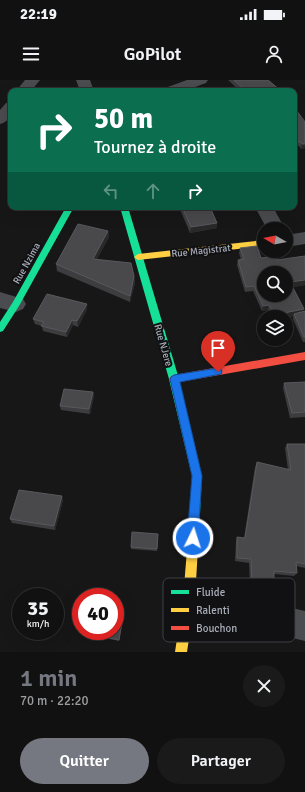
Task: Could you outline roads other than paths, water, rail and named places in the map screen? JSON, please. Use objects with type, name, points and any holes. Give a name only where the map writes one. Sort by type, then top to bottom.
[{"type":"street","points":[[25,88],[32,80]]},
{"type":"street","points":[[178,88],[201,80]]},
{"type":"street","points":[[0,120],[8,110]]},
{"type":"street","name":"Rue Nzima","points":[[0,329],[8,302],[68,210]]},
{"type":"street","name":"Rue NJere","points":[[125,210],[174,379],[197,476],[190,578]]},
{"type":"street","points":[[266,210],[272,222]]},
{"type":"street","points":[[293,240],[305,238]]},
{"type":"street","name":"Rue Magistrat","points":[[138,257],[257,244]]},
{"type":"street","points":[[174,379],[305,356]]},
{"type":"street","points":[[295,624],[305,626]]},
{"type":"street","name":"Rue NJere","points":[[182,652],[183,642]]}]
